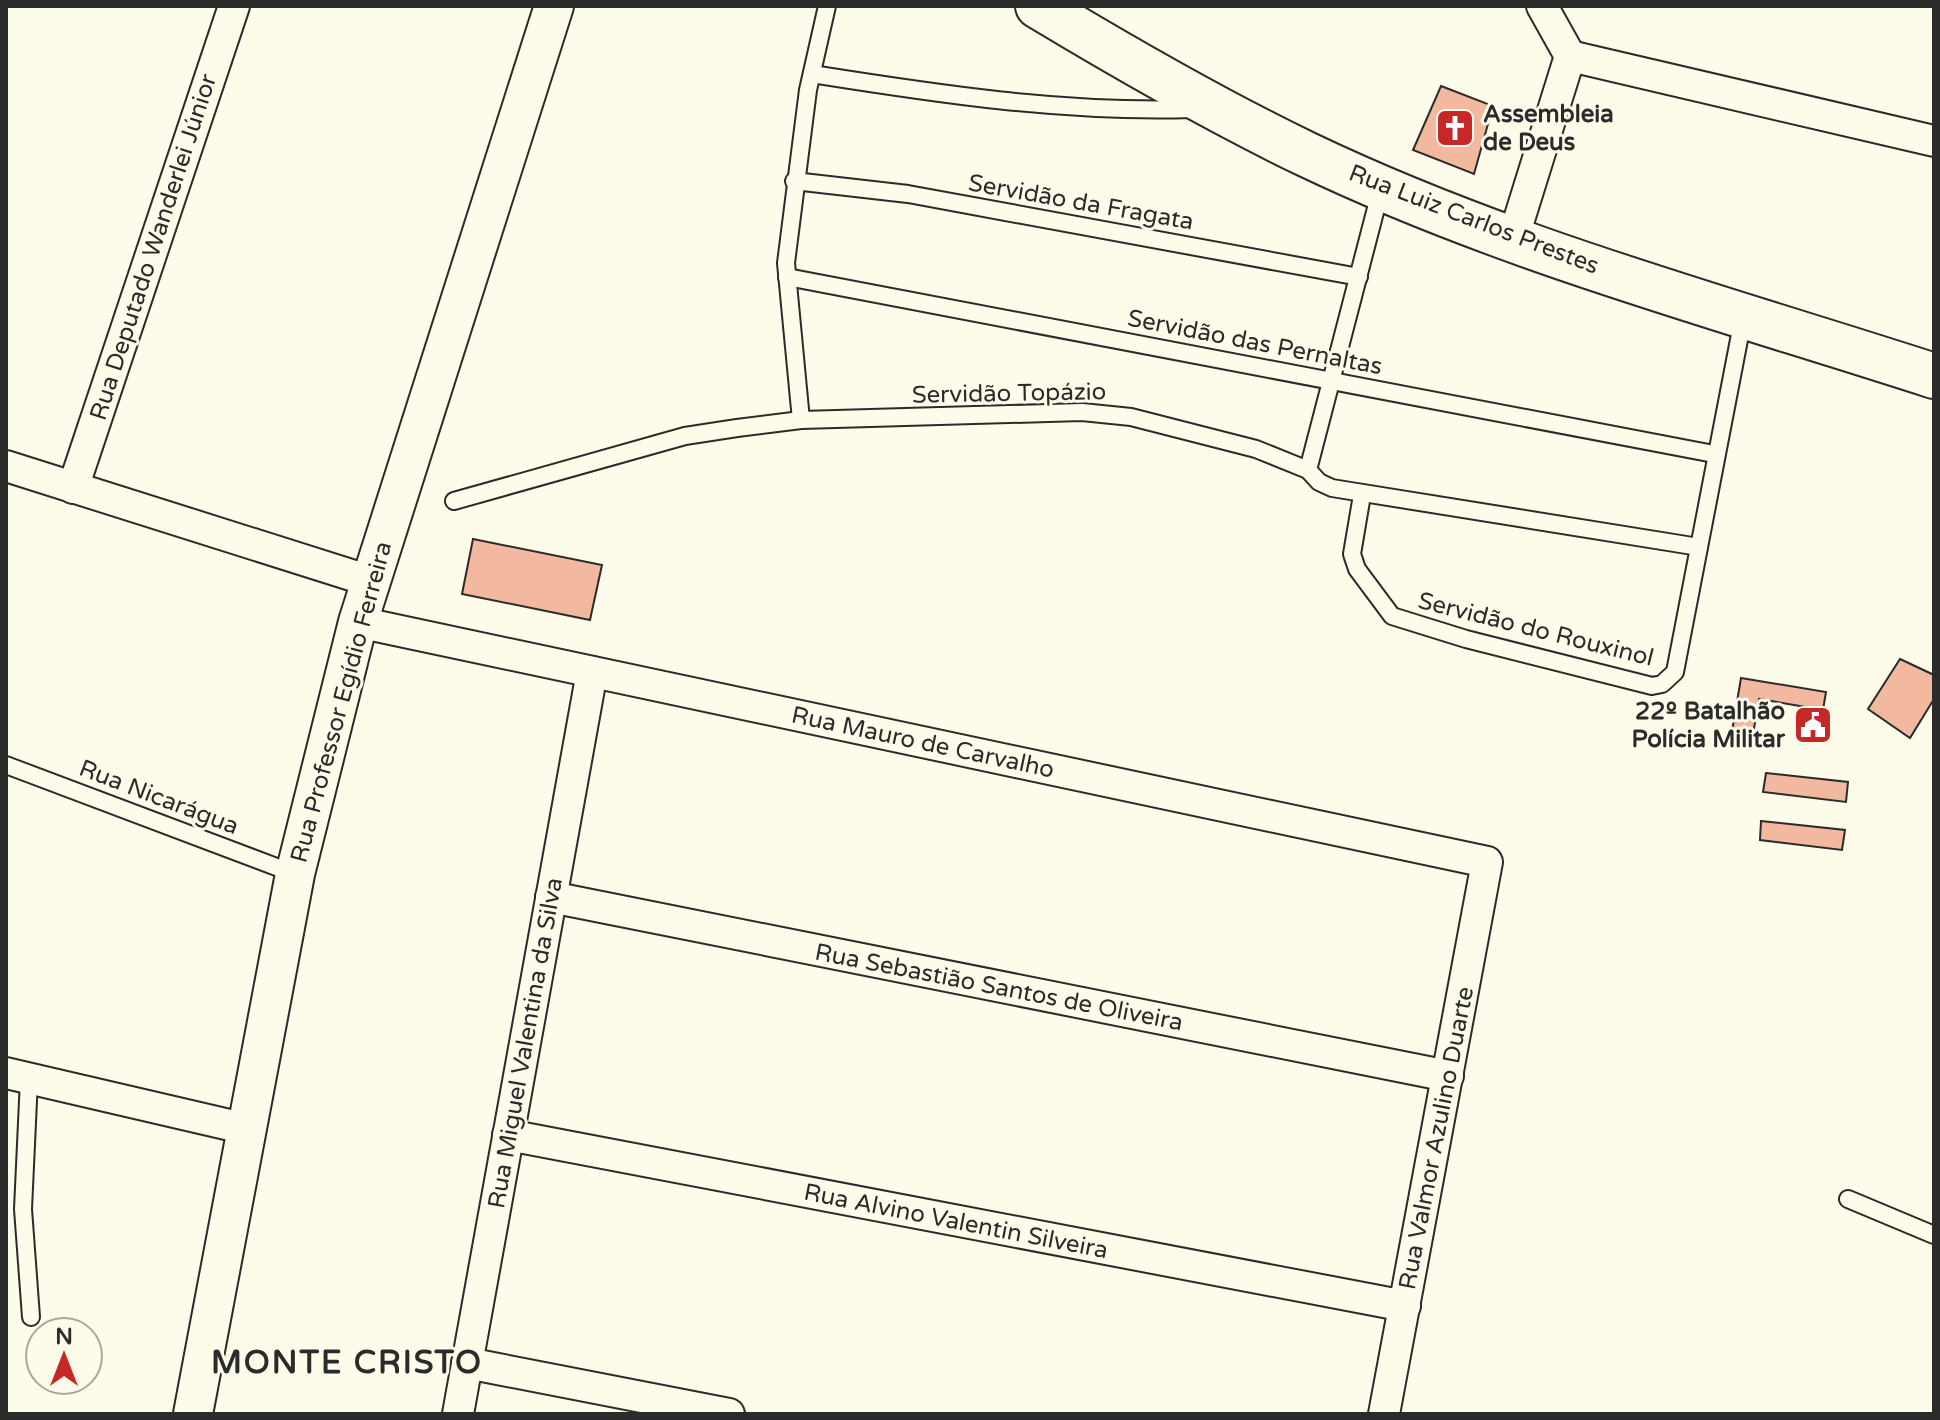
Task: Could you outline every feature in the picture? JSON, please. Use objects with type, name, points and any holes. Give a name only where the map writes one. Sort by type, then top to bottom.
[{"type":"main road","name":"Rua Luiz Carlos Prestes","points":[[1038,6],[1219,108],[1306,154],[1382,188],[1513,239],[1934,376]]},
{"type":"street","name":"Rua Deputado Wanderlei Júnior","points":[[73,488],[234,6]]},
{"type":"street","name":"Rua Professor Egídio Ferreira","points":[[193,1414],[295,874],[358,622],[554,6]]},
{"type":"street","points":[[1513,239],[1570,56],[1542,6]]},
{"type":"street","points":[[1570,56],[1934,141]]},
{"type":"street","points":[[6,466],[370,581]]},
{"type":"street","name":"Rua Mauro de Carvalho","points":[[358,622],[1487,862]]},
{"type":"street","name":"Rua Miguel Valentina da Silva","points":[[458,1414],[592,672]]},
{"type":"street","name":"Rua Valmor Azulino Duarte","points":[[1384,1414],[1487,862]]},
{"type":"street","name":"Rua Sebastião Santos de Oliveira","points":[[551,897],[1448,1076]]},
{"type":"street","points":[[17,1076],[247,1129]]},
{"type":"street","name":"Rua Alvino Valentin Silveira","points":[[508,1135],[1405,1306]]},
{"type":"street","points":[[467,1363],[729,1414]]},
{"type":"lane","points":[[801,420],[787,277],[794,181],[827,6]]},
{"type":"lane","points":[[812,74],[958,97],[1056,106],[1134,111],[1219,108]]},
{"type":"lane","name":"Servidão da Fragata","points":[[794,181],[908,194],[1359,277]]},
{"type":"lane","points":[[1308,470],[1382,188]]},
{"type":"lane","name":"Servidão das Pernaltas","points":[[787,277],[1714,454]]},
{"type":"lane","name":"Servidão do Rouxinol","points":[[1362,495],[1352,554],[1357,569],[1392,616],[1454,636],[1652,686],[1662,684],[1675,672],[1714,454],[1744,314]]},
{"type":"lane","name":"Servidão Topázio","points":[[454,501],[685,436],[801,420],[1082,412],[1131,417],[1202,433],[1308,470],[1319,482],[1332,488],[1362,495],[1699,547]]},
{"type":"lane","name":"Rua Nicarágua","points":[[6,765],[295,874]]},
{"type":"lane","points":[[17,1076],[31,1316]]},
{"type":"lane","points":[[1848,1199],[1934,1235]]},
{"type":"building","name":"Assembleia de Deus","points":[[1441,86],[1493,106],[1474,174],[1413,150]]},
{"type":"building","points":[[473,539],[602,565],[590,620],[462,594]]},
{"type":"building","points":[[1900,659],[1934,675],[1934,699],[1910,738],[1868,709]]},
{"type":"building","points":[[1741,678],[1826,692],[1823,710],[1759,699],[1751,746],[1730,743]]},
{"type":"building","points":[[1766,773],[1848,782],[1846,802],[1763,792]]},
{"type":"building","points":[[1761,821],[1845,830],[1842,850],[1760,840]]},
{"type":"place","name":"Assembleia de Deus","points":[[1455,128]]},
{"type":"place","name":"22º Batalhão Polícia Militar","points":[[1813,725]]},
{"type":"district","name":"MONTE CRISTO","points":[[347,1362]]}]
